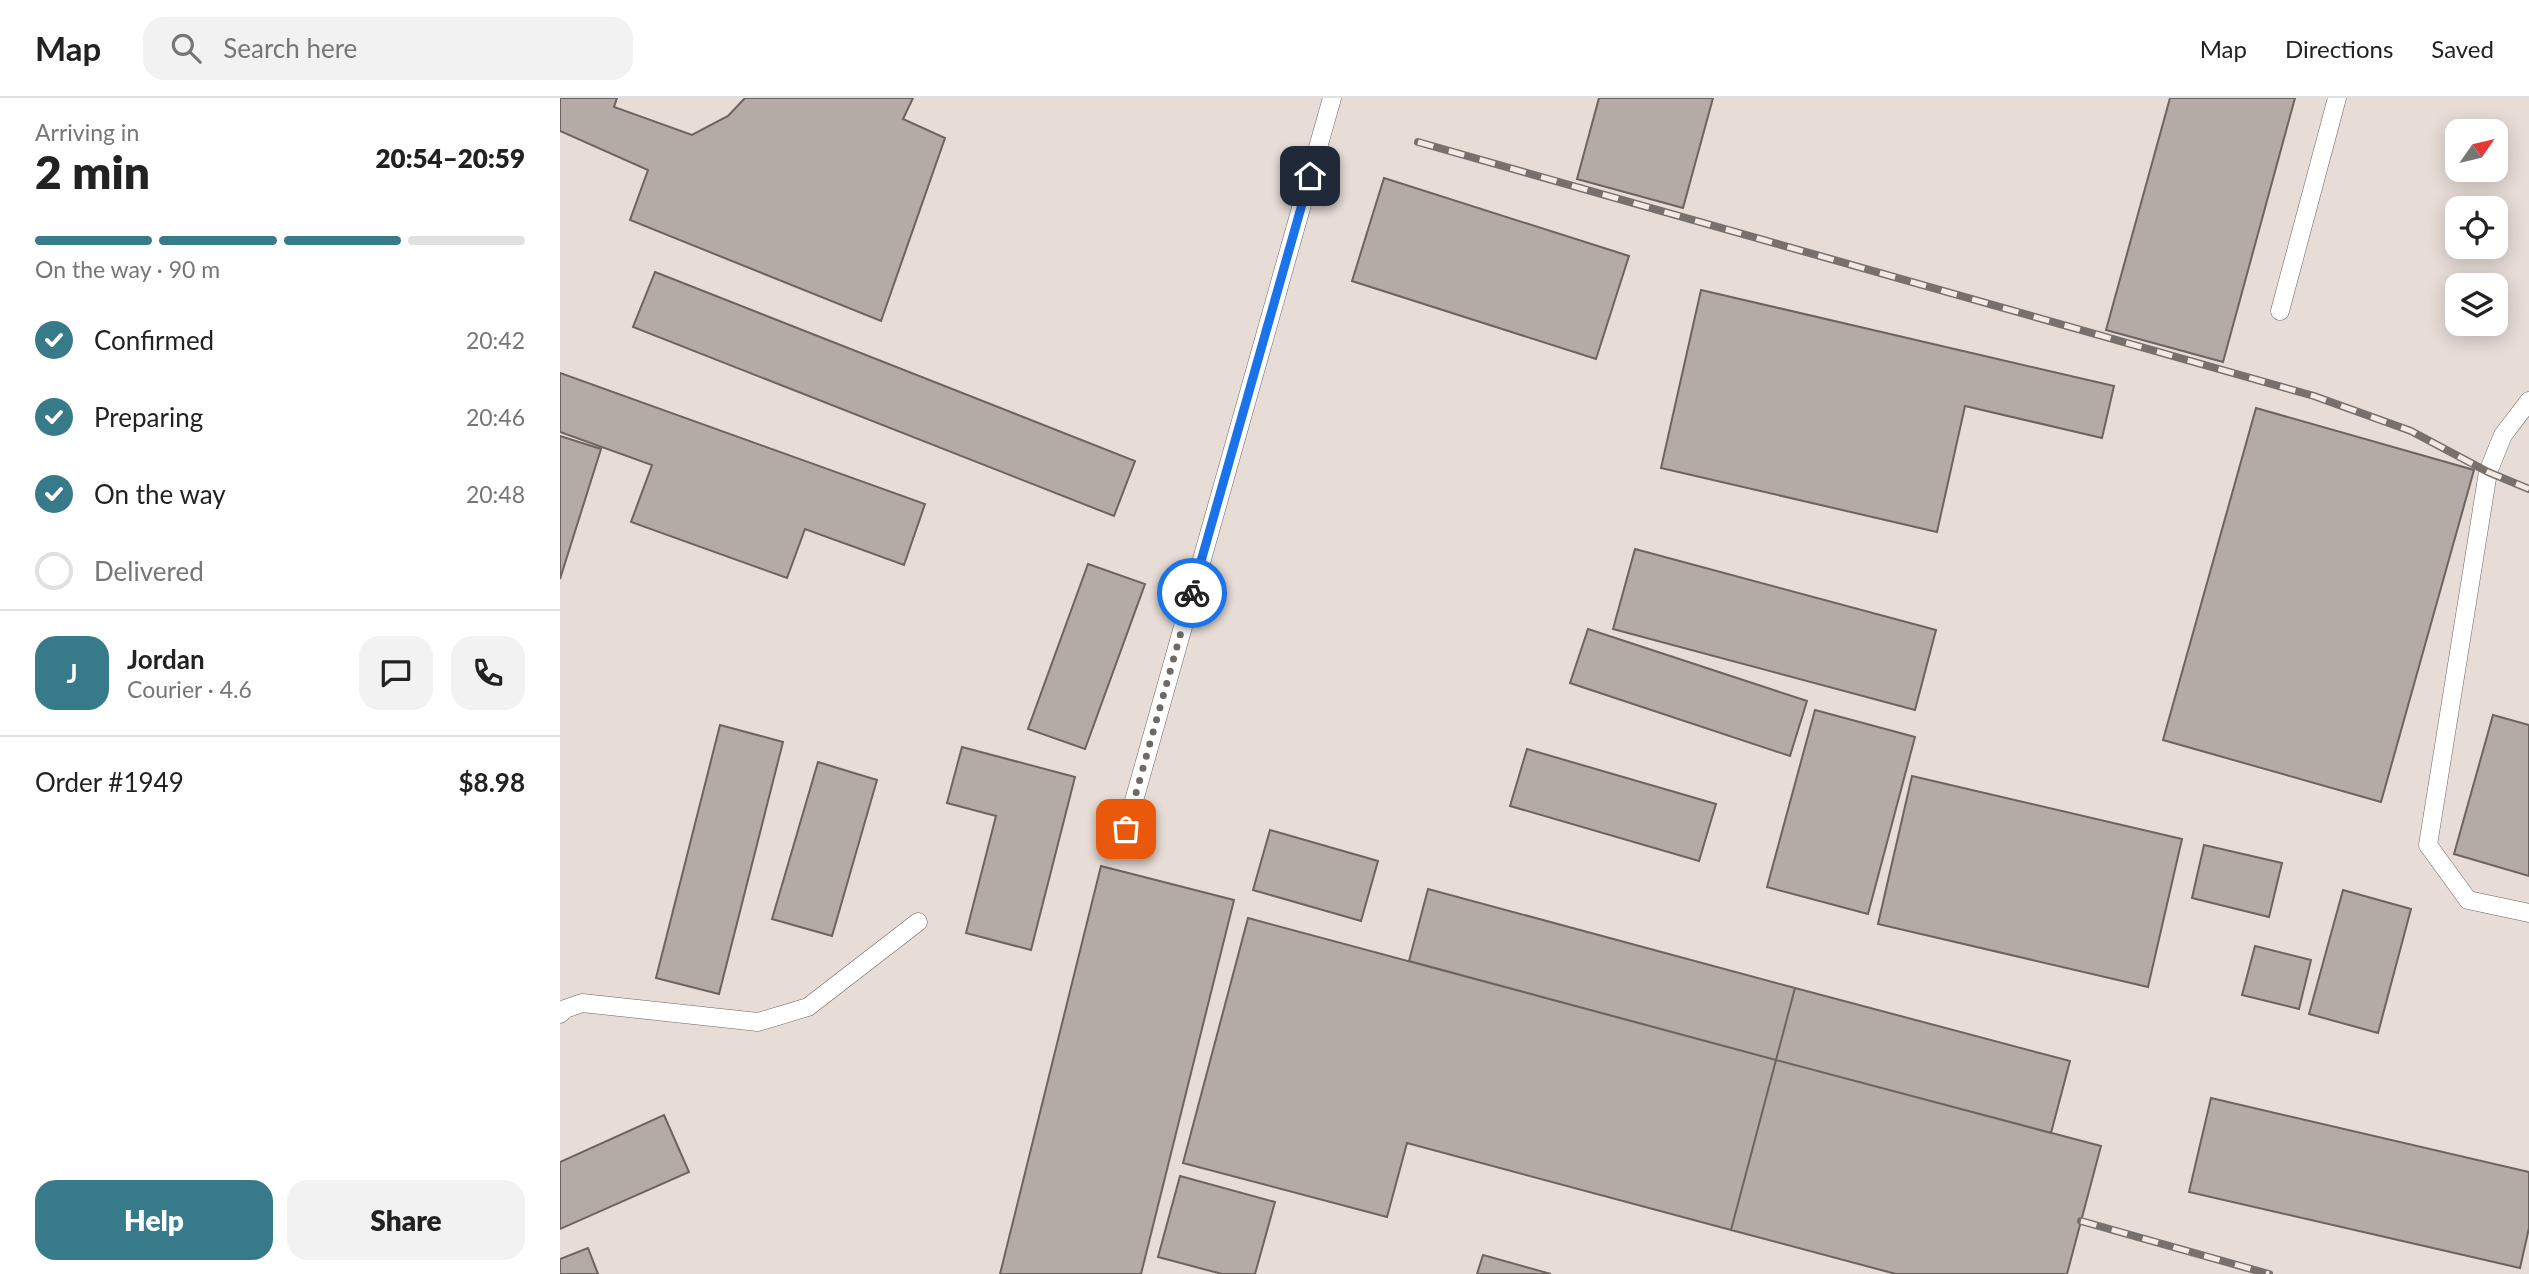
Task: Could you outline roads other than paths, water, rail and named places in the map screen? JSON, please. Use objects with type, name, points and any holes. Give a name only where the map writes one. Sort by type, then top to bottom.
[{"type":"lane","points":[[1126,829],[1332,98]]},
{"type":"lane","points":[[2280,311],[2337,98]]},
{"type":"lane","points":[[2529,401],[2503,435],[2488,472],[2428,845],[2468,900],[2529,913]]},
{"type":"lane","points":[[560,1014],[565,1009],[582,1003],[758,1022],[808,1007],[918,922]]},
{"type":"railway","points":[[1418,142],[2314,396],[2411,431],[2488,472],[2529,489]]},
{"type":"railway","points":[[2081,1221],[2269,1274]]}]
